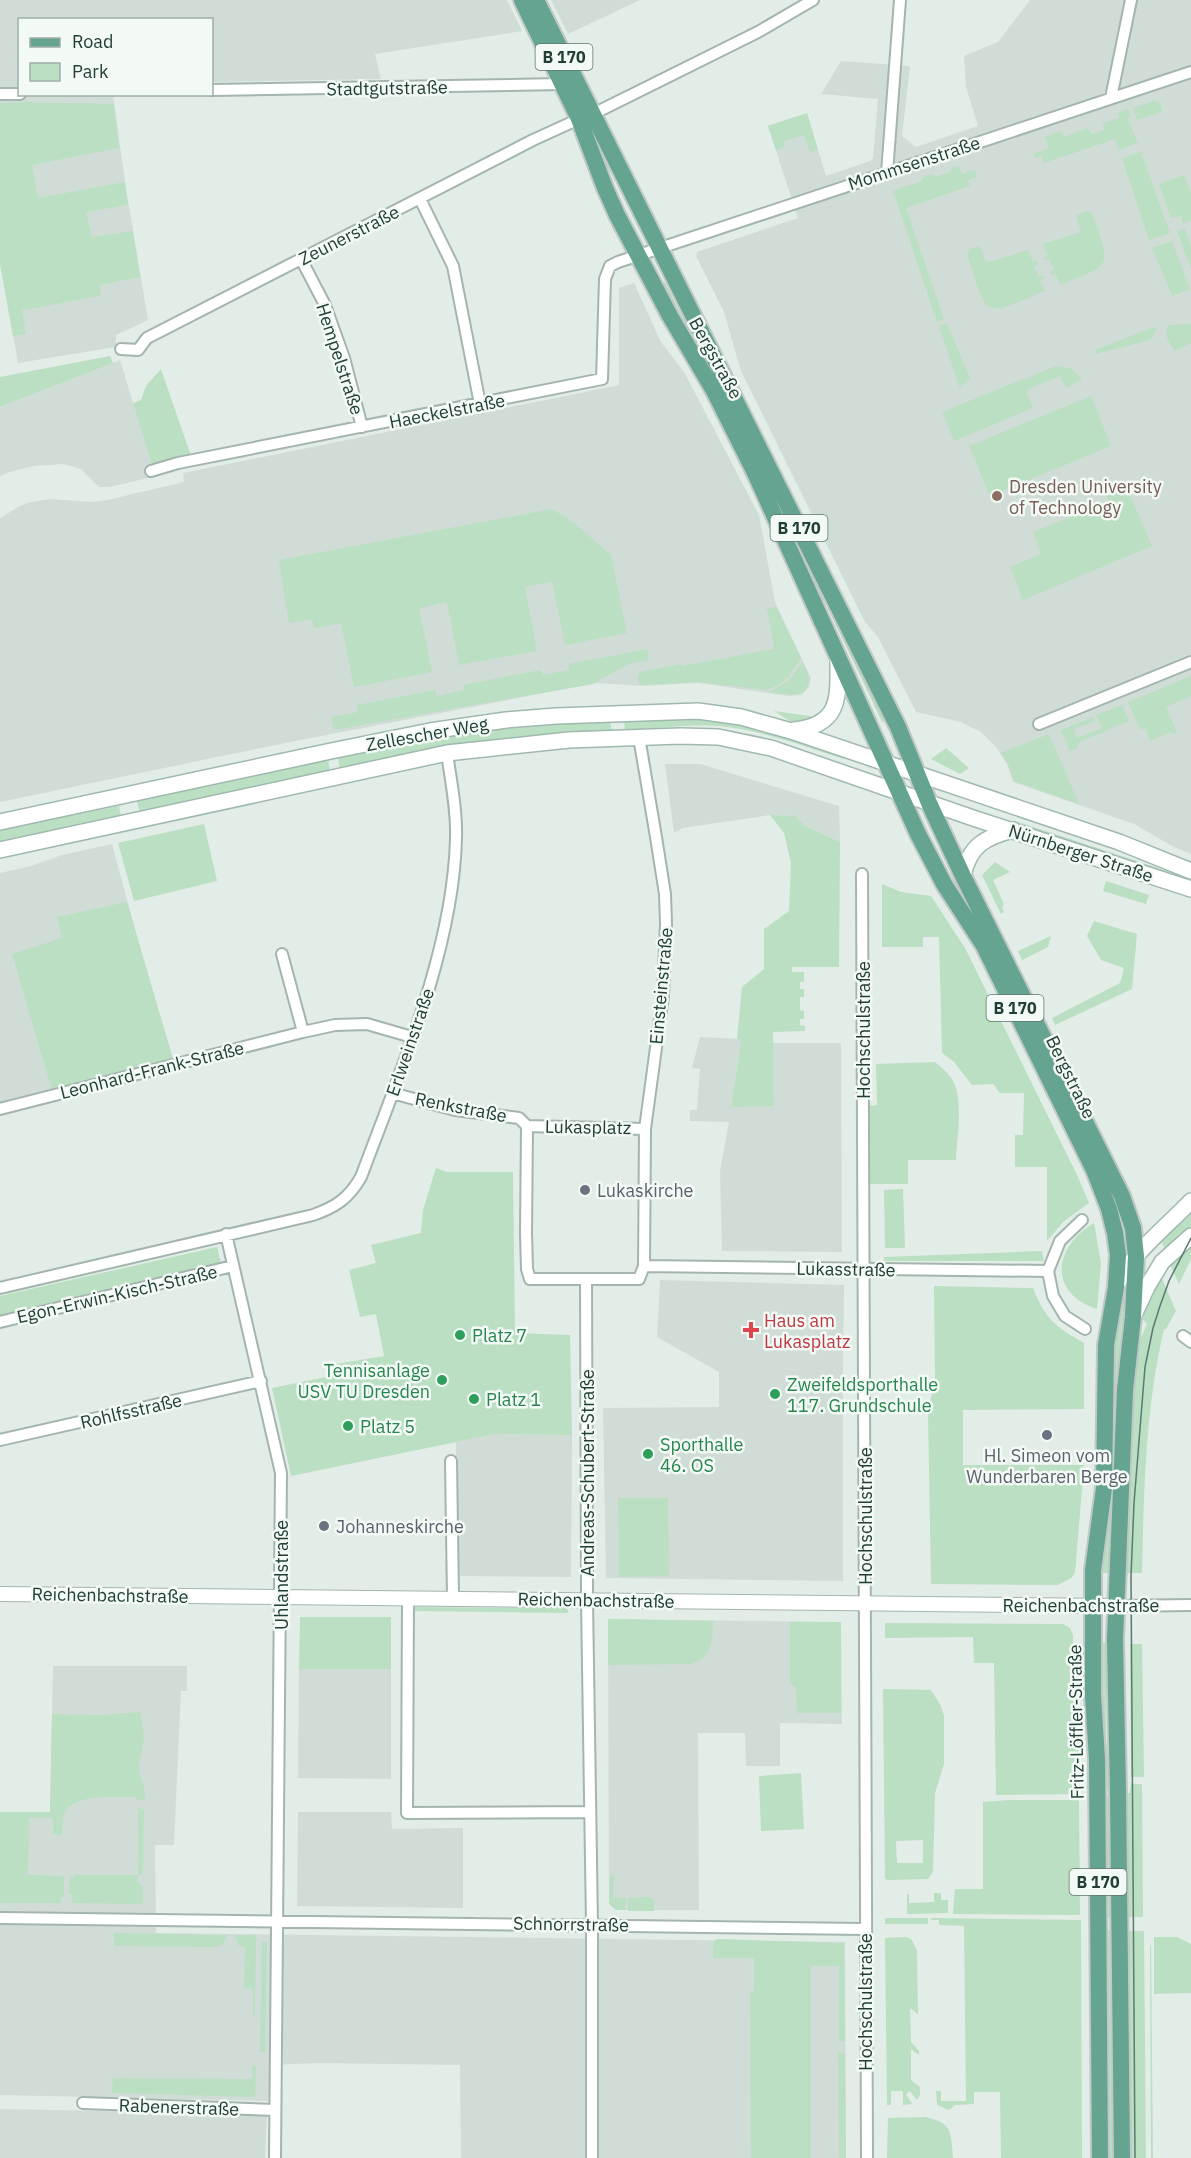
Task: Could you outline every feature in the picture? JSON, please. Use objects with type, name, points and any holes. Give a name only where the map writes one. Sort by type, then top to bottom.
[{"type":"main road","name":"Bergstraße","points":[[522,0],[563,84],[585,117],[605,188],[638,255],[714,391],[755,473],[887,763]]},
{"type":"main road","name":"B 170","points":[[536,0],[585,117],[659,248],[871,670],[963,876],[1122,1196],[1132,1228],[1136,1256],[1133,1317],[1125,1390],[1115,1606],[1122,2158]]},
{"type":"main road","points":[[791,731],[813,727],[834,709],[837,700],[838,655]]},
{"type":"main road","name":"Zellescher Weg","points":[[0,822],[430,731],[506,720],[556,716],[698,711],[741,717],[857,752],[918,774]]},
{"type":"main road","name":"Zellescher Weg","points":[[0,850],[447,753],[569,740],[639,736],[736,740],[771,748],[900,792]]},
{"type":"main road","name":"B 170","points":[[887,763],[900,792]]},
{"type":"main road","name":"Nürnberger Straße","points":[[918,774],[1119,842],[1191,872]]},
{"type":"main road","name":"Bergstraße","points":[[900,792],[918,834],[944,884],[984,946],[1094,1170],[1109,1209],[1115,1233],[1118,1255],[1116,1287]]},
{"type":"main road","name":"Nürnberger Straße","points":[[900,792],[1191,889]]},
{"type":"main road","points":[[963,876],[968,861],[980,843],[992,835],[1013,830]]},
{"type":"main road","points":[[1116,1287],[1119,1278],[1136,1256],[1191,1201]]},
{"type":"main road","points":[[1133,1317],[1162,1262],[1191,1236]]},
{"type":"main road","name":"Fritz-Löffler-Straße","points":[[1100,2158],[1097,1759],[1093,1696],[1092,1605],[1094,1552],[1104,1488],[1106,1345],[1116,1287]]},
{"type":"street","name":"Zeunerstraße","points":[[121,350],[138,350],[147,338],[532,140],[585,117],[758,32],[813,0]]},
{"type":"street","points":[[887,173],[900,0]]},
{"type":"street","points":[[1111,98],[1131,0]]},
{"type":"street","name":"Mommsenstraße","points":[[638,255],[1191,72]]},
{"type":"street","name":"Stadtgutstraße","points":[[213,90],[563,84]]},
{"type":"street","points":[[0,94],[18,94]]},
{"type":"street","points":[[420,199],[453,266],[480,404]]},
{"type":"street","name":"Haeckelstraße","points":[[151,471],[178,463],[602,379],[606,272],[610,266],[638,255]]},
{"type":"street","name":"Hempelstraße","points":[[301,259],[325,305],[340,347],[362,427]]},
{"type":"street","points":[[1039,724],[1191,662]]},
{"type":"street","name":"Einsteinstraße","points":[[639,736],[665,894],[666,924],[663,996],[645,1129]]},
{"type":"street","name":"Erlweinstraße","points":[[226,1234],[313,1215],[342,1203],[362,1176],[412,1037],[441,945],[455,866],[455,807],[447,753]]},
{"type":"street","name":"Hochschulstraße","points":[[862,874],[865,1603],[863,1619],[867,2158]]},
{"type":"street","points":[[282,954],[303,1032]]},
{"type":"street","name":"Leonhard-Frank-Straße","points":[[0,1109],[335,1025],[367,1024],[412,1037]]},
{"type":"street","name":"Renkstraße","points":[[392,1093],[455,1110],[519,1118],[527,1126]]},
{"type":"street","name":"Lukasplatz","points":[[527,1126],[645,1129],[644,1266],[639,1279],[530,1279],[527,1269],[526,1233],[527,1126]]},
{"type":"street","points":[[1082,1220],[1060,1240],[1048,1271],[1053,1296],[1065,1316],[1085,1329]]},
{"type":"street","name":"Uhlandstraße","points":[[226,1234],[281,1473],[275,2158]]},
{"type":"street","name":"Egon-Erwin-Kisch-Straße","points":[[0,1288],[226,1234]]},
{"type":"street","name":"Egon-Erwin-Kisch-Straße","points":[[0,1322],[233,1266]]},
{"type":"street","name":"Lukasstraße","points":[[644,1266],[1048,1271]]},
{"type":"street","name":"Andreas-Schubert-Straße","points":[[585,1279],[592,1925],[592,2158]]},
{"type":"street","name":"Rohlfsstraße","points":[[0,1440],[261,1381]]},
{"type":"street","points":[[451,1461],[453,1598]]},
{"type":"street","name":"Reichenbachstraße","points":[[0,1593],[1191,1605]]},
{"type":"street","points":[[408,1598],[407,1813],[590,1812]]},
{"type":"street","name":"Schnorrstraße","points":[[0,1918],[865,1929]]},
{"type":"street","name":"Rabenerstraße","points":[[83,2103],[275,2110]]},
{"type":"shaded area","points":[[0,0],[507,0],[522,31],[375,54],[381,79],[213,82],[213,18],[18,18],[18,96],[113,96],[148,320],[116,335],[116,347],[18,363],[0,263]]},
{"type":"shaded area","points":[[551,0],[640,0],[568,34]]},
{"type":"shaded area","name":"Dresden University of Technology","points":[[1030,0],[1191,0],[1191,854],[1134,824],[1013,782],[1007,764],[997,748],[981,732],[961,722],[916,712],[878,637],[865,622],[741,371],[724,312],[696,256],[697,252],[798,218],[768,126],[807,113],[826,176],[873,158],[878,99],[821,94],[841,61],[910,66],[902,136],[916,147],[978,126],[966,87],[964,56],[998,42]]},
{"type":"shaded area","points":[[634,283],[661,342],[684,372],[759,515],[775,602],[811,678],[809,687],[802,695],[788,696],[699,683],[642,686],[597,683],[285,743],[0,802],[0,518],[31,502],[51,499],[91,502],[107,500],[180,483],[184,481],[183,473],[619,385],[619,288]]},
{"type":"shaded area","points":[[120,360],[153,468],[152,477],[110,487],[99,487],[81,469],[63,464],[34,466],[6,473],[0,477],[0,407]]},
{"type":"shaded area","points":[[665,764],[700,764],[839,806],[840,842],[805,826],[796,816],[770,815],[683,828],[674,833]]},
{"type":"shaded area","points":[[112,844],[173,1059],[0,1104],[0,873],[31,866],[62,855]]},
{"type":"shaded area","points":[[700,1037],[741,1039],[731,1106],[774,1106],[773,1043],[841,1043],[842,1252],[722,1251],[720,1171],[729,1122],[690,1121],[690,1110],[697,1110],[700,1069],[692,1068]]},
{"type":"shaded area","points":[[660,1280],[844,1285],[843,1581],[606,1578],[603,1408],[719,1407],[719,1372],[657,1337]]},
{"type":"shaded area","points":[[495,1434],[572,1435],[571,1577],[456,1576],[456,1442]]},
{"type":"shaded area","points":[[608,1619],[841,1622],[842,1724],[780,1723],[780,1766],[746,1766],[745,1733],[698,1733],[699,1910],[616,1910],[609,1904]]},
{"type":"shaded area","points":[[53,1666],[187,1666],[187,1691],[181,1691],[174,1845],[155,1845],[156,1933],[845,1942],[846,2158],[461,2158],[460,2065],[318,2063],[272,2065],[268,2101],[0,2095],[0,1812],[50,1812]]},
{"type":"shaded area","points":[[299,1669],[391,1669],[391,1779],[298,1778]]},
{"type":"shaded area","points":[[298,1812],[391,1812],[392,1829],[463,1828],[463,1908],[297,1906]]},
{"type":"shaded area","points":[[0,2109],[267,2114],[265,2158],[0,2158]]},
{"type":"green space","points":[[1156,100],[1157,103],[1160,102],[1162,112],[1137,120],[1133,108]]},
{"type":"green space","points":[[0,103],[114,104],[119,148],[32,165],[38,198],[125,182],[128,205],[86,212],[92,237],[133,231],[140,277],[99,285],[101,296],[22,310],[26,334],[13,336],[0,264]]},
{"type":"green space","points":[[1128,109],[1130,116],[1127,118],[1138,143],[1119,150],[1115,139],[1044,163],[1042,156],[1035,158],[1033,154],[1049,148],[1045,137],[1061,131],[1064,137],[1088,128],[1091,134],[1104,130],[1103,123],[1119,118],[1118,113]]},
{"type":"green space","points":[[807,113],[818,150],[810,152],[804,135],[784,141],[785,147],[776,150],[768,126]]},
{"type":"green space","points":[[1141,152],[1170,233],[1149,240],[1122,158]]},
{"type":"green space","points":[[959,166],[962,174],[975,170],[977,177],[968,180],[970,186],[906,208],[944,319],[937,322],[893,191],[922,181],[922,178],[932,174],[934,177],[951,172],[951,168]]},
{"type":"green space","points":[[1184,175],[1191,192],[1191,221],[1182,224],[1182,216],[1171,218],[1159,184]]},
{"type":"green space","points":[[1087,211],[1092,213],[1103,245],[1103,262],[1090,272],[1060,285],[1055,273],[1051,275],[1050,272],[1054,270],[1049,259],[1045,261],[1044,258],[1048,256],[1043,244],[1081,232],[1076,215]]},
{"type":"green space","points":[[1185,229],[1191,246],[1191,269],[1177,231]]},
{"type":"green space","points":[[1172,241],[1190,289],[1172,296],[1152,248]]},
{"type":"green space","points":[[980,246],[986,263],[1028,250],[1033,262],[1037,261],[1038,264],[1034,266],[1039,277],[1043,275],[1044,278],[1040,280],[1045,291],[1009,306],[990,307],[979,291],[967,254],[970,249]]},
{"type":"green space","points":[[665,282],[695,342],[712,366],[887,720],[882,722],[783,513],[661,284]]},
{"type":"green space","points":[[947,323],[970,378],[960,388],[939,326]]},
{"type":"green space","points":[[1191,324],[1191,343],[1175,351],[1166,335],[1168,325]]},
{"type":"green space","points":[[1154,327],[1157,329],[1150,340],[1096,354],[1095,350]]},
{"type":"green space","points":[[110,356],[113,363],[0,407],[0,377]]},
{"type":"green space","points":[[1056,366],[1070,368],[1082,379],[1066,388],[1060,376],[1026,390],[1033,408],[954,441],[942,412]]},
{"type":"green space","points":[[161,369],[191,456],[153,468],[133,403],[141,400],[146,386]]},
{"type":"green space","points":[[1091,396],[1111,446],[990,496],[969,446]]},
{"type":"green space","points":[[1127,488],[1152,546],[1023,600],[1010,567],[1041,554],[1033,532],[1108,502],[1106,494]]},
{"type":"green space","points":[[552,509],[573,522],[611,555],[627,633],[565,645],[552,582],[525,587],[537,651],[459,665],[447,602],[419,608],[432,672],[354,687],[341,623],[314,628],[312,619],[289,623],[279,560]]},
{"type":"green space","points":[[776,607],[801,658],[789,676],[779,685],[766,690],[698,682],[642,685],[638,682],[638,675],[641,672],[774,649],[767,608]]},
{"type":"green space","points":[[648,649],[648,660],[629,664],[592,684],[334,730],[331,717],[358,712],[357,705],[435,690],[437,696],[464,690],[463,685],[541,670],[542,675],[569,670],[569,664]]},
{"type":"green space","points":[[803,662],[809,681],[804,692],[792,695],[770,692],[789,680]]},
{"type":"green space","points":[[1191,676],[1191,696],[1166,707],[1177,733],[1171,732],[1150,741],[1145,728],[1140,730],[1128,702]]},
{"type":"green space","points":[[1122,705],[1129,721],[1082,741],[1077,748],[1070,751],[1061,730],[1093,717],[1095,721],[1074,729],[1077,738],[1102,728],[1096,715]]},
{"type":"green space","points":[[774,711],[810,716],[815,719],[793,723]]},
{"type":"green space","points":[[686,719],[747,727],[845,755],[844,759],[772,736],[727,727],[688,726],[625,731],[624,720]]},
{"type":"green space","points":[[610,721],[612,731],[489,740],[340,770],[338,758],[492,730]]},
{"type":"green space","points":[[1049,734],[1079,804],[1014,781],[1001,753]]},
{"type":"green space","points":[[946,748],[969,768],[960,774],[931,759]]},
{"type":"green space","points":[[328,760],[330,772],[140,813],[137,801]]},
{"type":"green space","points":[[119,806],[121,816],[0,843],[0,830]]},
{"type":"green space","points":[[770,815],[796,816],[805,826],[840,842],[839,967],[792,967],[792,972],[804,972],[804,982],[800,982],[800,989],[804,989],[804,997],[800,997],[800,1010],[804,1011],[804,1019],[800,1019],[800,1025],[805,1026],[805,1031],[773,1032],[774,1106],[731,1107],[741,1039],[737,1039],[742,987],[764,969],[764,929],[789,911],[791,863],[784,833]]},
{"type":"green space","points":[[1015,821],[1191,879],[1191,882],[1014,824]]},
{"type":"green space","points":[[204,824],[217,881],[134,901],[118,843]]},
{"type":"green space","points":[[995,862],[1010,872],[993,880],[1004,904],[1002,907],[1004,912],[1001,914],[982,875]]},
{"type":"green space","points":[[1106,881],[1149,895],[1146,904],[1103,891]]},
{"type":"green space","points":[[882,884],[901,892],[931,896],[965,948],[1078,1177],[1089,1203],[1064,1221],[1047,1241],[1047,1167],[1015,1167],[1015,1135],[1023,1135],[1024,1093],[1000,1093],[993,1084],[972,1085],[954,1062],[942,1053],[939,937],[923,937],[923,947],[882,947]]},
{"type":"green space","points":[[127,902],[173,1059],[52,1090],[12,954],[62,938],[57,917]]},
{"type":"green space","points":[[1094,921],[1137,934],[1132,989],[1055,1025],[1052,1018],[1120,983],[1124,968],[1101,960],[1087,936]]},
{"type":"green space","points":[[1051,936],[1048,947],[1022,960],[1018,951]]},
{"type":"green space","points":[[935,1062],[946,1071],[957,1091],[959,1121],[956,1160],[908,1160],[908,1184],[867,1184],[866,1106],[877,1105],[876,1064]]},
{"type":"green space","name":"Tennisanlage USV TU Dresden","points":[[436,1168],[447,1172],[513,1172],[515,1333],[570,1335],[572,1435],[495,1434],[291,1476],[272,1388],[331,1376],[330,1365],[384,1356],[376,1314],[360,1317],[349,1270],[376,1263],[371,1245],[421,1233],[423,1210]]},
{"type":"green space","points":[[903,1189],[905,1248],[885,1248],[884,1190]]},
{"type":"green space","points":[[1191,1212],[1191,1230],[1166,1253],[1162,1242]]},
{"type":"green space","points":[[1094,1223],[1101,1263],[1097,1309],[1081,1302],[1070,1292],[1064,1281],[1062,1269],[1064,1256],[1071,1244]]},
{"type":"green space","points":[[1191,1243],[1191,1259],[1179,1284],[1169,1262]]},
{"type":"green space","points":[[217,1247],[221,1264],[0,1317],[0,1296]]},
{"type":"green space","points":[[1042,1251],[1044,1261],[884,1261],[884,1257]]},
{"type":"green space","points":[[1160,1274],[1176,1311],[1164,1329],[1149,1419],[1142,1573],[1123,1573],[1132,1409],[1139,1342],[1147,1324],[1142,1319],[1149,1296]]},
{"type":"green space","points":[[1129,1281],[1121,1332],[1110,1573],[1101,1573],[1114,1338],[1123,1296]]},
{"type":"green space","points":[[934,1286],[1033,1288],[1052,1321],[1084,1343],[1084,1409],[963,1410],[963,1465],[1084,1465],[1075,1573],[1058,1585],[931,1584],[928,1411],[935,1381]]},
{"type":"green space","points":[[618,1498],[668,1498],[669,1576],[619,1577]]},
{"type":"green space","points":[[412,1607],[568,1608],[568,1613],[412,1611]]},
{"type":"green space","points":[[300,1617],[391,1617],[391,1669],[299,1669]]},
{"type":"green space","points":[[608,1619],[713,1621],[712,1642],[707,1653],[691,1664],[608,1665]]},
{"type":"green space","points":[[790,1622],[841,1622],[841,1713],[797,1713],[796,1688],[790,1683]]},
{"type":"green space","points":[[885,1623],[1063,1624],[1070,1628],[1073,1635],[1074,1707],[1078,1723],[1079,1794],[996,1795],[994,1663],[974,1663],[973,1637],[885,1638]]},
{"type":"green space","points":[[1102,1643],[1106,1643],[1106,1738],[1112,1790],[1104,1791]]},
{"type":"green space","points":[[1130,1644],[1142,1644],[1144,1777],[1131,1777]]},
{"type":"green space","points":[[883,1689],[931,1690],[944,1716],[944,1764],[935,1793],[933,1872],[928,1879],[887,1880],[885,1878]],"holes":[[[923,1840],[923,1863],[897,1863],[896,1841]]]},
{"type":"green space","points":[[140,1712],[144,1738],[139,1771],[145,1800],[136,1800],[136,1797],[108,1797],[78,1802],[65,1812],[62,1835],[53,1834],[53,1818],[29,1818],[28,1875],[64,1876],[64,1896],[61,1897],[61,1903],[0,1903],[0,1812],[50,1812],[52,1714],[98,1715]]},
{"type":"green space","points":[[801,1773],[804,1829],[761,1831],[759,1776]]},
{"type":"green space","points":[[1131,1784],[1142,1784],[1143,1917],[1126,1917],[1125,1793],[1130,1793]]},
{"type":"green space","points":[[1112,1795],[1113,1918],[1105,1917],[1103,1797]]},
{"type":"green space","points":[[1079,1800],[1080,1915],[953,1914],[955,1889],[983,1889],[983,1802]]},
{"type":"green space","points":[[138,1807],[144,1810],[143,1873],[137,1877],[137,1882],[143,1887],[143,1904],[72,1903],[72,1894],[69,1894],[70,1878],[74,1875],[138,1875]]},
{"type":"green space","points":[[610,1875],[614,1875],[613,1897],[626,1898],[625,1910],[616,1910],[609,1904]]},
{"type":"green space","points":[[934,1893],[941,1893],[941,1900],[948,1900],[948,1913],[907,1914],[907,1894],[909,1894],[909,1903],[934,1902]]},
{"type":"green space","points":[[649,1897],[654,1900],[654,1911],[628,1911],[628,1898]]},
{"type":"green space","points":[[885,1918],[928,1918],[928,1924],[885,1924]]},
{"type":"green space","points":[[931,1918],[1081,1920],[1082,2158],[1001,2158],[1000,2092],[974,2092],[974,2104],[955,2105],[949,2110],[937,2105],[936,2091],[941,2091],[941,2101],[966,2101],[964,1926],[939,1925],[939,1920],[931,1920]]},
{"type":"green space","points":[[1105,1930],[1113,1930],[1115,2158],[1106,2158]]},
{"type":"green space","points":[[1126,1931],[1144,1931],[1146,2158],[1128,2158]]},
{"type":"green space","points":[[114,1933],[226,1935],[226,1940],[219,1947],[114,1946]]},
{"type":"green space","points":[[235,1935],[256,1935],[255,2015],[253,2015],[253,1989],[244,1988],[245,1948],[238,1945]]},
{"type":"green space","points":[[907,1937],[912,1940],[917,1951],[918,2014],[910,2008],[911,2042],[919,2051],[919,2055],[911,2049],[911,2080],[920,2087],[920,2095],[917,2100],[910,2091],[906,2094],[912,2104],[903,2105],[903,2091],[891,2091],[891,2105],[887,2105],[885,1938]]},
{"type":"green space","points":[[1154,1937],[1177,1937],[1191,1944],[1191,1993],[1154,1994]]},
{"type":"green space","points":[[716,1939],[844,1943],[845,2041],[839,2041],[839,1966],[811,1966],[811,2158],[751,2158],[750,1991],[754,1991],[754,1958],[713,1958],[713,1944]]},
{"type":"green space","points":[[262,1942],[267,1942],[265,2052],[260,2052]]},
{"type":"green space","points":[[1151,1945],[1153,2158],[1151,2158]]},
{"type":"green space","points":[[838,2053],[845,2053],[846,2158],[839,2158]]},
{"type":"green space","points":[[252,2066],[256,2066],[255,2097],[112,2093],[113,2078],[252,2079]]},
{"type":"green space","points":[[925,2117],[941,2122],[949,2130],[953,2158],[887,2158],[888,2118]]},
{"type":"tram line","points":[[1135,2158],[1131,1576],[1134,1503],[1145,1367],[1153,1328],[1169,1281],[1191,1238]]},
{"type":"place","name":"Dresden University of Technology","points":[[997,496]]},
{"type":"place","name":"Lukaskirche","points":[[585,1190]]},
{"type":"place","name":"Haus am Lukasplatz","points":[[751,1330]]},
{"type":"place","name":"Platz 7","points":[[460,1335]]},
{"type":"place","name":"Tennisanlage USV TU Dresden","points":[[442,1380]]},
{"type":"place","name":"Zweifeldsporthalle 117. Grundschule","points":[[775,1394]]},
{"type":"place","name":"Platz 1","points":[[474,1399]]},
{"type":"place","name":"Platz 5","points":[[348,1426]]},
{"type":"place","name":"Hl. Simeon vom Wunderbaren Berge","points":[[1047,1435]]},
{"type":"place","name":"Sporthalle 46. OS","points":[[648,1454]]},
{"type":"place","name":"Johanneskirche","points":[[324,1526]]}]
